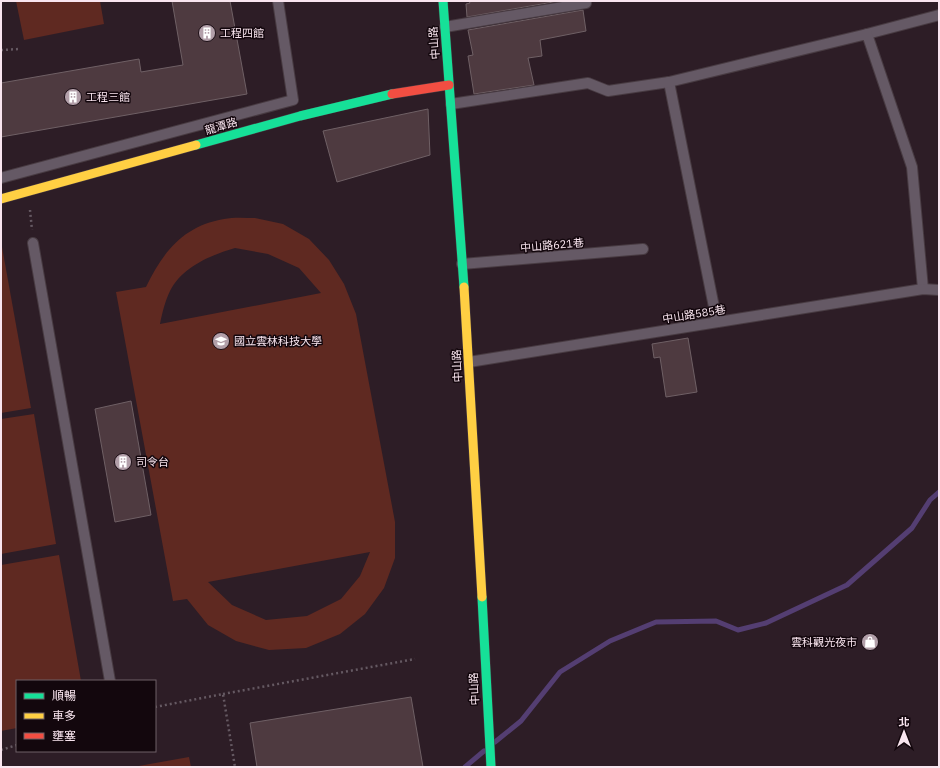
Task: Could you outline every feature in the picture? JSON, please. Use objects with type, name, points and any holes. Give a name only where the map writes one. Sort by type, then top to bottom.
[{"type":"main road","name":"中山路","points":[[443,1],[449,85],[452,104],[469,362],[491,767]]},
{"type":"main road","name":"龍潭路","points":[[1,199],[300,116],[408,90],[449,85]]},
{"type":"lane","points":[[1,178],[293,100],[278,1]]},
{"type":"lane","points":[[445,27],[586,2]]},
{"type":"lane","points":[[452,104],[588,83],[608,91],[669,82],[939,15]]},
{"type":"lane","points":[[867,34],[912,167],[923,289]]},
{"type":"lane","points":[[669,82],[717,322]]},
{"type":"lane","points":[[32,243],[110,680]]},
{"type":"lane","name":"中山路621巷","points":[[462,264],[643,249]]},
{"type":"lane","name":"中山路585巷","points":[[469,362],[923,289],[939,290]]},
{"type":"path","points":[[1,50],[20,49]]},
{"type":"path","points":[[30,208],[32,243]]},
{"type":"path","points":[[156,707],[415,659]]},
{"type":"path","points":[[223,694],[236,767]]},
{"type":"path","points":[[1,750],[16,745]]},
{"type":"shaded area","points":[[16,1],[100,1],[104,24],[24,40]]},
{"type":"shaded area","points":[[255,218],[283,224],[309,239],[329,260],[344,284],[356,314],[395,522],[395,558],[384,588],[365,614],[340,634],[306,648],[269,650],[236,641],[208,625],[187,599],[173,601],[116,292],[146,287],[167,252],[186,234],[197,228],[210,222],[224,219]],"holes":[[[235,248],[268,254],[299,268],[321,293],[160,324],[168,295],[182,275],[207,258]],[[370,552],[360,576],[341,599],[307,616],[266,620],[232,605],[208,582]]]},
{"type":"shaded area","points":[[1,247],[31,408],[1,413]]},
{"type":"shaded area","points":[[34,414],[56,544],[1,554],[1,419]]},
{"type":"shaded area","points":[[59,555],[81,680],[16,680],[16,728],[1,731],[1,565]]},
{"type":"shaded area","points":[[189,757],[191,767],[133,767]]},
{"type":"building","points":[[172,1],[230,1],[247,94],[1,137],[1,83],[139,59],[141,72],[183,65]]},
{"type":"building","points":[[469,1],[559,1],[467,17],[466,4],[470,3]]},
{"type":"building","points":[[583,10],[586,31],[540,40],[542,56],[528,58],[534,85],[474,94],[468,56],[473,55],[468,30]]},
{"type":"building","points":[[428,109],[430,155],[337,182],[323,131]]},
{"type":"building","points":[[688,338],[697,392],[666,397],[660,357],[654,358],[652,344]]},
{"type":"building","name":"司令台","points":[[131,401],[151,515],[115,522],[95,409]]},
{"type":"building","points":[[411,697],[423,767],[257,767],[250,723]]},
{"type":"waterway","points":[[495,742],[521,721],[560,672],[610,641],[656,622],[716,621],[738,630],[766,623],[847,585],[912,528],[930,500],[939,492]]},
{"type":"waterway","points":[[465,767],[484,751]]},
{"type":"traffic: fast","points":[[443,1],[464,287]]},
{"type":"traffic: fast","points":[[196,145],[300,116],[392,94]]},
{"type":"traffic: fast","points":[[482,597],[491,767]]},
{"type":"traffic: slow","points":[[1,199],[196,145]]},
{"type":"traffic: slow","points":[[464,287],[482,597]]},
{"type":"traffic: jam","points":[[392,94],[449,85]]},
{"type":"place","name":"工程四館","points":[[207,33]]},
{"type":"place","name":"工程三館","points":[[73,97]]},
{"type":"place","name":"國立雲林科技大學","points":[[221,341]]},
{"type":"place","name":"司令台","points":[[123,462]]},
{"type":"place","name":"雲科觀光夜市","points":[[870,642]]}]
